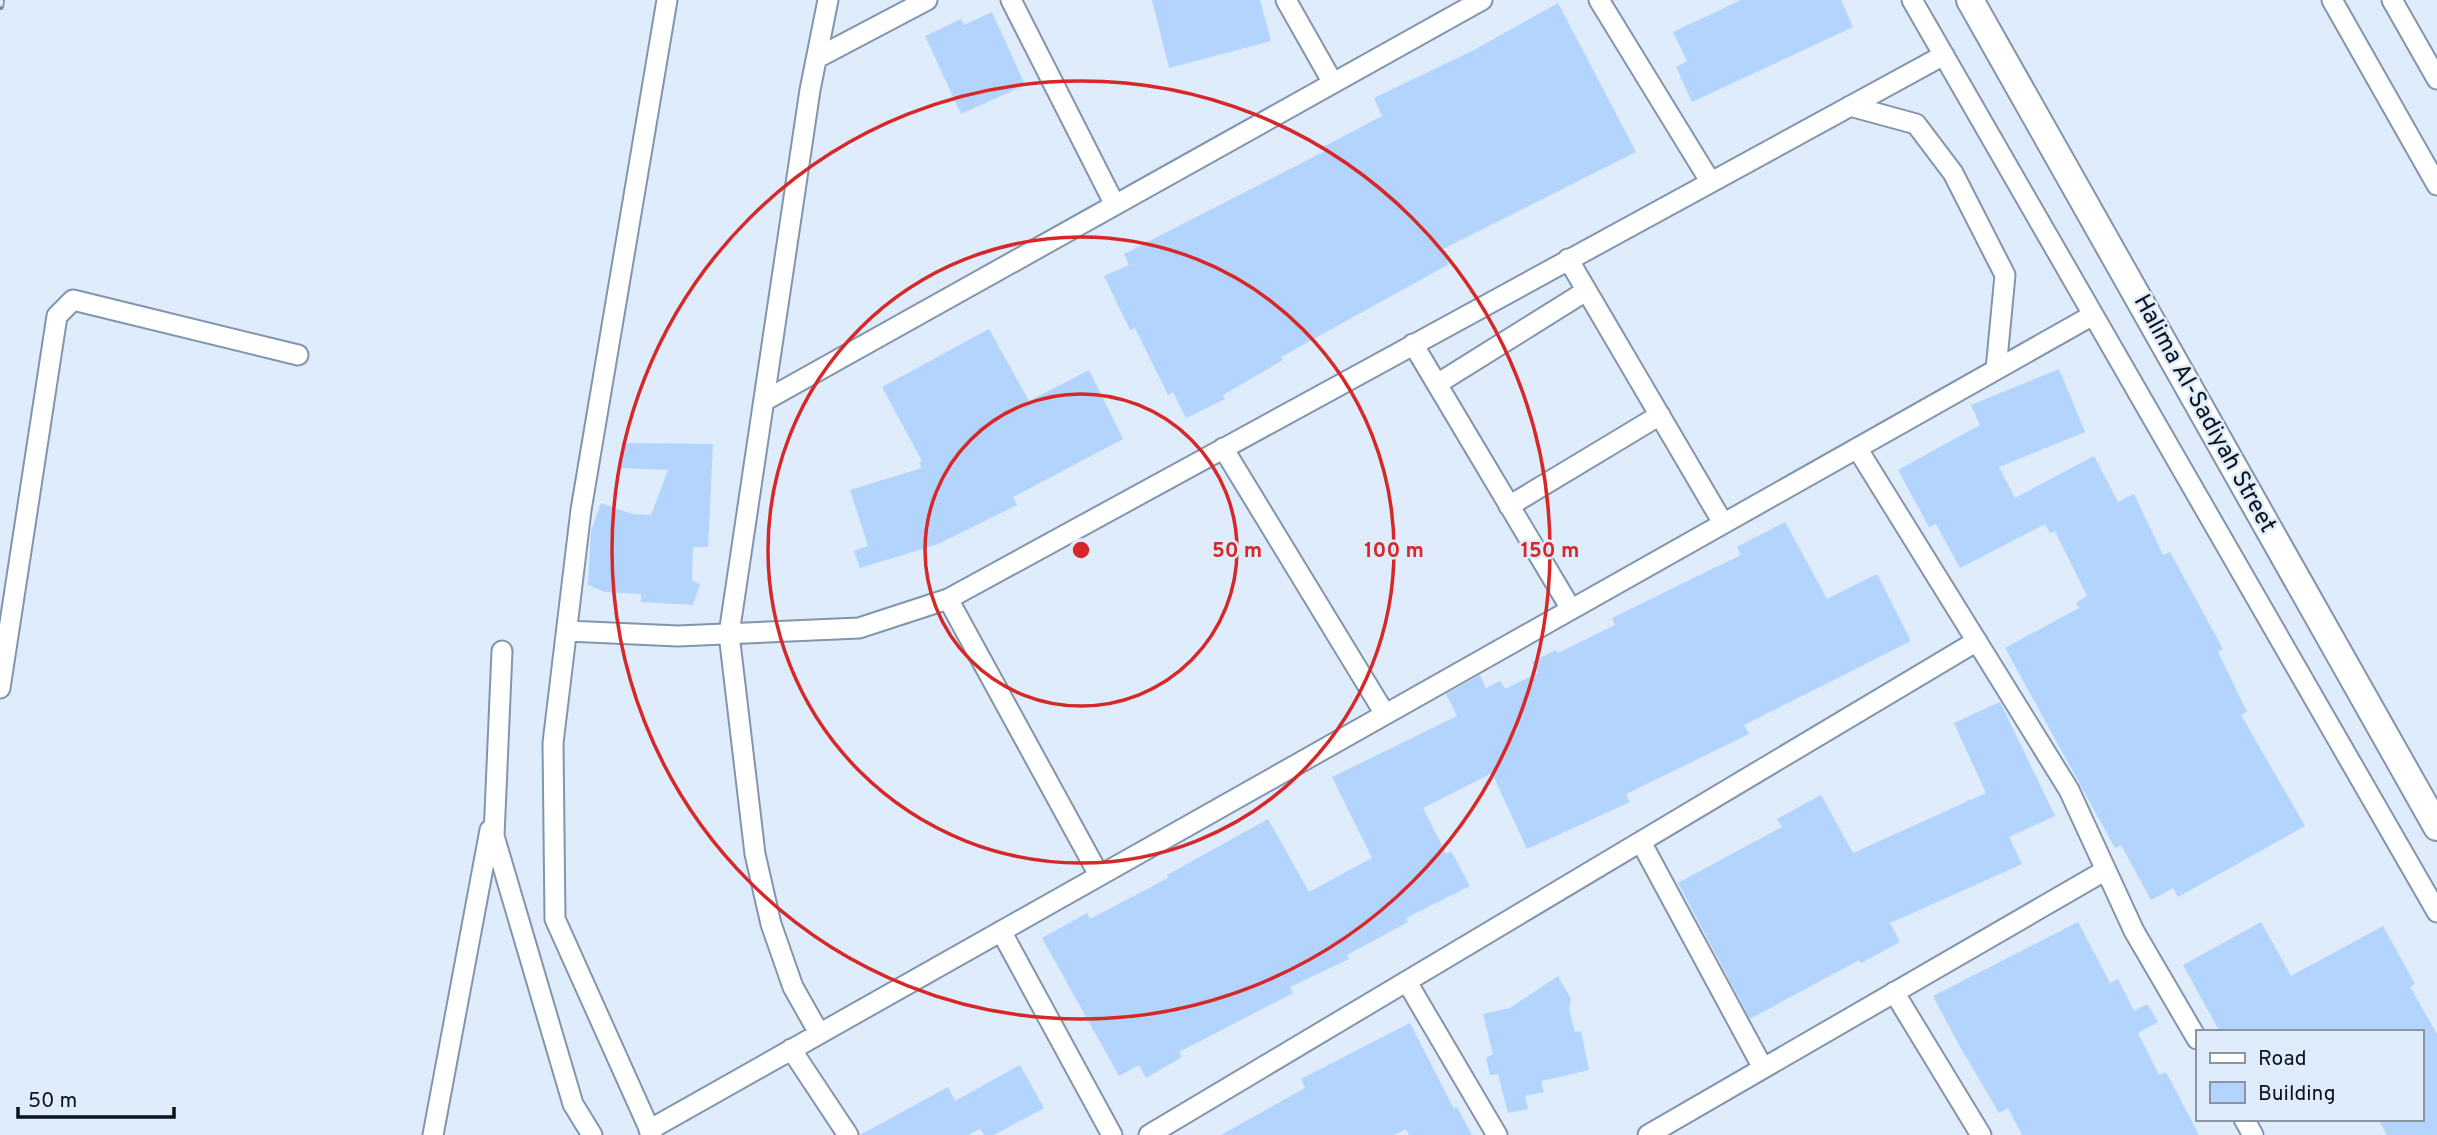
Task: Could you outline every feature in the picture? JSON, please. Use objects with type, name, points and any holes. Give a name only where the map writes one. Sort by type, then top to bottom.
[{"type":"street","points":[[667,0],[581,510],[554,743],[555,919],[650,1132],[791,1049],[2093,314]]},
{"type":"street","points":[[820,1033],[793,987],[771,924],[755,854],[729,634],[828,0]]},
{"type":"street","points":[[817,58],[927,0]]},
{"type":"street","points":[[1011,0],[1115,205]]},
{"type":"street","points":[[1286,0],[1333,83]]},
{"type":"street","points":[[764,401],[1482,0]]},
{"type":"street","points":[[1599,0],[1710,181]]},
{"type":"street","points":[[1912,0],[2437,912]]},
{"type":"street","name":"Halima Al-Sadiyah Street","points":[[1970,0],[2437,827]]},
{"type":"street","points":[[2332,0],[2437,185]]},
{"type":"street","points":[[2392,0],[2437,79]]},
{"type":"street","points":[[567,631],[678,636],[859,628],[948,599],[1944,55]]},
{"type":"street","points":[[1850,106],[1916,124],[1953,173],[2005,275],[1996,370]]},
{"type":"street","points":[[1568,259],[1723,523]]},
{"type":"street","points":[[1437,384],[1586,291]]},
{"type":"street","points":[[0,688],[57,316],[73,300],[298,355]]},
{"type":"street","points":[[1413,344],[1571,609]]},
{"type":"street","points":[[1509,506],[1660,415]]},
{"type":"street","points":[[1223,448],[1385,714]]},
{"type":"street","points":[[1857,448],[2069,790],[2134,931],[2196,1037]]},
{"type":"street","points":[[948,599],[1099,875]]},
{"type":"street","points":[[1150,1135],[1977,640]]},
{"type":"street","points":[[502,651],[494,836],[573,1104],[592,1135]]},
{"type":"street","points":[[432,1135],[496,802]]},
{"type":"street","points":[[1641,842],[1763,1068]]},
{"type":"street","points":[[1648,1135],[2106,870]]},
{"type":"street","points":[[1001,931],[1112,1135]]},
{"type":"street","points":[[1407,982],[1497,1135]]},
{"type":"street","points":[[1894,992],[1981,1135]]},
{"type":"street","points":[[791,1049],[848,1135]]},
{"type":"building","points":[[1152,0],[1260,0],[1271,41],[1169,68]]},
{"type":"building","points":[[1741,0],[1841,0],[1853,27],[1692,102],[1676,67],[1687,61],[1673,32]]},
{"type":"building","points":[[1558,3],[1636,152],[1441,250],[1449,264],[1281,357],[1283,360],[1223,395],[1225,399],[1186,418],[1173,392],[1168,395],[1135,328],[1130,330],[1104,276],[1129,265],[1124,254],[1325,151],[1323,147],[1382,116],[1374,98],[1474,50]]},
{"type":"building","points":[[992,12],[1025,85],[961,114],[925,36],[961,19],[964,25]]},
{"type":"building","points":[[989,329],[1029,401],[1089,370],[1123,439],[1013,497],[1017,505],[938,544],[860,568],[854,551],[868,546],[850,490],[922,468],[919,463],[922,461],[882,387]]},
{"type":"building","points":[[2059,369],[2085,432],[1999,467],[2015,498],[2094,456],[2118,502],[2134,494],[2163,555],[2170,552],[2223,649],[2218,652],[2247,712],[2241,715],[2305,826],[2178,897],[2173,888],[2151,900],[2121,845],[2115,848],[2005,648],[2079,608],[2076,603],[2087,596],[2055,531],[2050,533],[2045,524],[1960,568],[1936,524],[1929,527],[1898,470],[1980,425],[1971,405]]},
{"type":"building","points":[[622,443],[713,444],[708,547],[693,547],[692,581],[700,584],[693,605],[641,602],[641,594],[605,592],[588,585],[591,531],[601,503],[632,514],[651,515],[668,470],[621,468]]},
{"type":"building","points":[[1785,522],[1827,599],[1877,574],[1911,641],[1744,725],[1749,734],[1626,794],[1630,802],[1527,849],[1492,773],[1423,808],[1446,854],[1451,851],[1470,886],[1406,918],[1408,922],[1347,955],[1349,959],[1290,987],[1293,993],[1179,1052],[1182,1057],[1146,1078],[1139,1065],[1119,1076],[1042,938],[1087,913],[1090,919],[1168,878],[1167,875],[1268,819],[1309,892],[1372,858],[1332,777],[1457,716],[1446,694],[1480,675],[1486,688],[1500,681],[1505,689],[1538,673],[1532,662],[1556,650],[1558,653],[1615,625],[1612,618],[1741,555],[1737,547]]},
{"type":"building","points":[[2000,702],[2055,816],[2009,837],[2022,864],[1890,923],[1900,942],[1861,963],[1859,960],[1750,1019],[1678,883],[1782,827],[1777,819],[1821,795],[1853,853],[1986,793],[1954,723]]},
{"type":"building","points":[[2078,922],[2110,983],[2118,979],[2134,1011],[2147,1004],[2158,1022],[2138,1033],[2159,1075],[2166,1072],[2199,1135],[2022,1135],[2008,1108],[1999,1113],[1959,1045],[1933,996]]},
{"type":"building","points":[[2261,922],[2291,976],[2383,926],[2415,984],[2410,987],[2437,1034],[2437,1135],[2387,1135],[2379,1121],[2423,1121],[2423,1030],[2219,1030],[2183,965]]},
{"type":"building","points":[[1558,976],[1571,999],[1569,1010],[1575,1032],[1581,1031],[1589,1070],[1541,1081],[1544,1092],[1525,1096],[1528,1109],[1508,1113],[1498,1074],[1490,1075],[1486,1058],[1493,1054],[1483,1014],[1510,1008]]},
{"type":"building","points":[[1410,1023],[1454,1109],[1457,1107],[1472,1135],[1409,1135],[1406,1129],[1394,1135],[1221,1135],[1305,1088],[1301,1079]]},
{"type":"building","points":[[1020,1065],[1044,1108],[994,1135],[984,1135],[980,1129],[968,1135],[860,1135],[948,1087],[955,1101]]},
{"type":"railway","points":[[0,6],[1,0]]}]
